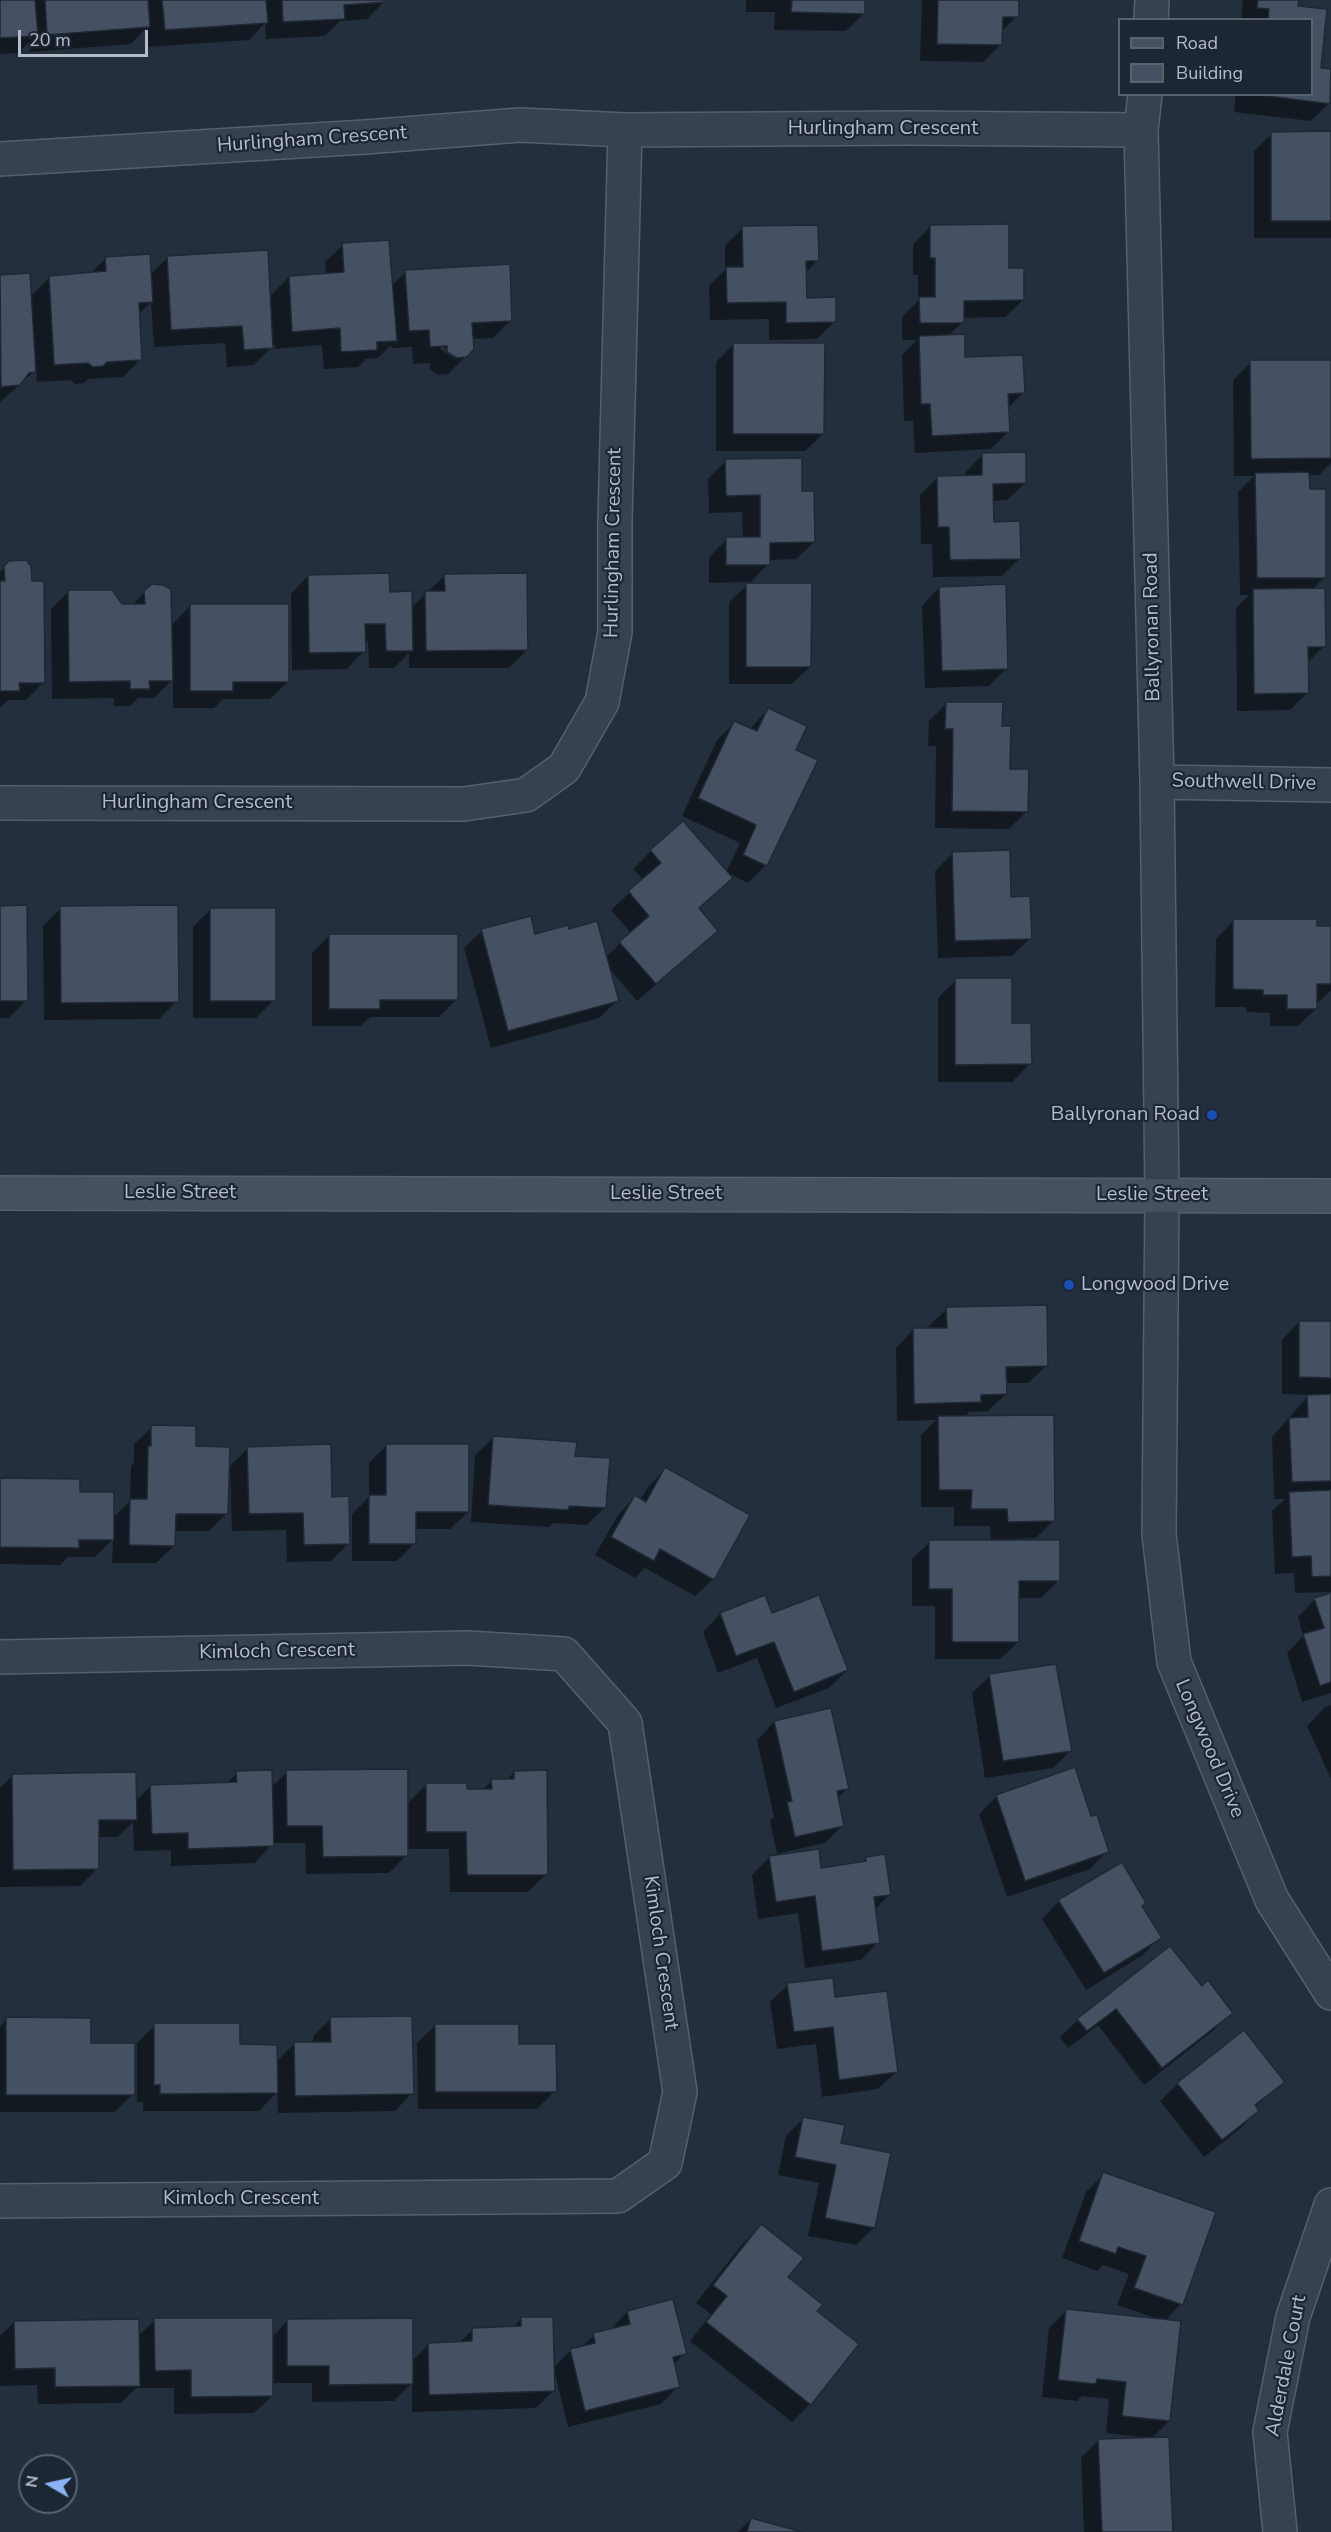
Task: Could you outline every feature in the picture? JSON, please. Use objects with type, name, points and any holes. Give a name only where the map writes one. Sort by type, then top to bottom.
[{"type":"main road","name":"Leslie Street","points":[[0,1193],[1331,1196]]},
{"type":"street","points":[[1151,18],[1152,0]]},
{"type":"street","name":"Ballyronan Road","points":[[1145,96],[1141,130],[1157,782],[1162,1195]]},
{"type":"street","name":"Hurlingham Crescent","points":[[0,159],[365,137],[520,125],[625,130],[910,128],[1141,130]]},
{"type":"street","name":"Hurlingham Crescent","points":[[0,803],[464,804],[526,795],[564,768],[602,702],[615,632],[615,519],[625,130]]},
{"type":"street","name":"Southwell Drive","points":[[1157,782],[1331,785]]},
{"type":"street","name":"Longwood Drive","points":[[1162,1195],[1160,1534],[1174,1662],[1272,1900],[1331,1993]]},
{"type":"street","name":"Kimloch Crescent","points":[[0,1657],[468,1648],[564,1654],[625,1723],[680,2092],[665,2163],[618,2196],[0,2201]]},
{"type":"street","name":"Alderdale Court","points":[[1280,2532],[1270,2432],[1293,2317],[1331,2205]]},
{"type":"building","points":[[0,0],[35,0],[38,36],[0,38]]},
{"type":"building","points":[[45,0],[148,0],[150,27],[47,35]]},
{"type":"building","points":[[162,0],[266,0],[268,23],[165,30]]},
{"type":"building","points":[[282,0],[386,0],[386,2],[344,5],[345,19],[283,22]]},
{"type":"building","points":[[792,0],[865,0],[865,14],[791,12]]},
{"type":"building","points":[[938,0],[1019,0],[1019,17],[1003,17],[1002,45],[937,44]]},
{"type":"building","points":[[1258,0],[1299,0],[1298,6],[1327,9],[1321,68],[1331,69],[1330,104],[1268,96],[1313,96],[1313,18],[1268,18],[1269,9],[1257,8]]},
{"type":"building","points":[[1331,131],[1331,221],[1271,221],[1271,132]]},
{"type":"building","points":[[1009,224],[1009,268],[1024,268],[1024,300],[964,301],[964,323],[920,323],[919,297],[935,297],[935,258],[930,258],[930,225]]},
{"type":"building","points":[[818,225],[819,261],[806,261],[807,298],[836,297],[836,322],[786,323],[786,302],[727,303],[726,267],[743,267],[742,226]]},
{"type":"building","points":[[389,240],[397,341],[377,342],[377,350],[341,352],[340,328],[292,332],[289,276],[344,272],[342,243]]},
{"type":"building","points":[[268,250],[273,348],[244,350],[242,326],[171,330],[167,256]]},
{"type":"building","points":[[150,254],[153,302],[139,303],[142,360],[107,362],[103,366],[93,367],[88,363],[54,365],[49,276],[106,271],[105,257]]},
{"type":"building","points":[[510,264],[512,321],[472,323],[474,349],[467,357],[457,358],[447,352],[447,346],[430,347],[429,330],[409,331],[405,270]]},
{"type":"building","points":[[30,273],[36,372],[29,373],[20,385],[1,387],[0,275]]},
{"type":"building","points":[[965,334],[965,357],[1023,355],[1025,393],[1008,394],[1010,432],[932,436],[930,404],[921,404],[919,336]]},
{"type":"building","points":[[733,343],[825,343],[824,434],[733,434]]},
{"type":"building","points":[[1250,360],[1331,360],[1331,458],[1251,459]]},
{"type":"building","points":[[1026,452],[1026,483],[993,484],[994,522],[1020,521],[1021,559],[950,560],[949,527],[938,527],[937,476],[982,475],[982,453]]},
{"type":"building","points":[[802,458],[802,491],[814,491],[815,542],[770,543],[770,565],[726,565],[726,537],[760,537],[760,495],[726,496],[725,459]]},
{"type":"building","points":[[1309,472],[1310,489],[1326,489],[1326,578],[1257,578],[1255,473]]},
{"type":"building","points":[[26,560],[31,566],[32,581],[44,581],[45,683],[19,683],[20,691],[0,691],[0,581],[5,581],[4,566],[9,561]]},
{"type":"building","points":[[389,573],[390,592],[412,591],[413,651],[386,651],[385,624],[365,624],[366,652],[309,653],[308,575]]},
{"type":"building","points":[[527,573],[528,650],[426,651],[425,591],[445,591],[444,574]]},
{"type":"building","points":[[746,583],[812,583],[811,667],[746,667]]},
{"type":"building","points":[[152,584],[163,585],[171,589],[173,681],[149,681],[150,689],[130,689],[130,681],[69,682],[68,590],[112,590],[122,604],[145,604],[144,591]]},
{"type":"building","points":[[1006,584],[1008,669],[942,671],[939,587]]},
{"type":"building","points":[[1325,588],[1326,647],[1308,647],[1309,693],[1254,694],[1253,589]]},
{"type":"building","points":[[190,604],[289,604],[289,682],[233,682],[233,691],[190,691]]},
{"type":"building","points":[[946,702],[1003,702],[1002,726],[1011,726],[1010,769],[1029,769],[1028,812],[952,811],[953,729],[945,729]]},
{"type":"building","points":[[768,708],[807,726],[796,750],[818,760],[767,866],[743,855],[756,825],[698,798],[734,721],[757,731]]},
{"type":"building","points":[[683,821],[733,878],[699,908],[718,931],[656,984],[619,942],[649,916],[628,891],[661,863],[650,850]]},
{"type":"building","points":[[1010,850],[1011,897],[1030,896],[1032,939],[955,941],[952,852]]},
{"type":"building","points":[[27,905],[28,1001],[0,1001],[0,906]]},
{"type":"building","points":[[178,905],[179,1002],[61,1003],[60,906]]},
{"type":"building","points":[[210,908],[276,908],[276,1001],[210,1001]]},
{"type":"building","points":[[531,916],[535,934],[568,925],[569,929],[597,921],[619,1001],[508,1031],[481,929]]},
{"type":"building","points":[[1233,919],[1317,919],[1317,926],[1331,926],[1331,984],[1317,984],[1317,1009],[1287,1009],[1287,995],[1263,995],[1263,990],[1233,989]]},
{"type":"building","points":[[329,934],[458,934],[458,1000],[380,1000],[380,1009],[329,1009]]},
{"type":"building","points":[[955,978],[1012,978],[1012,1023],[1031,1023],[1032,1064],[955,1065]]},
{"type":"building","points":[[1047,1305],[1048,1366],[1006,1367],[1007,1394],[981,1395],[981,1402],[914,1404],[913,1328],[947,1328],[946,1307]]},
{"type":"building","points":[[1299,1321],[1331,1321],[1331,1378],[1299,1377]]},
{"type":"building","points":[[1331,1394],[1331,1481],[1292,1482],[1289,1418],[1308,1417],[1307,1395]]},
{"type":"building","points":[[1054,1415],[1055,1521],[1008,1522],[1007,1509],[971,1509],[972,1490],[939,1490],[938,1416]]},
{"type":"building","points":[[151,1425],[196,1426],[196,1446],[230,1447],[228,1514],[176,1514],[175,1546],[129,1545],[130,1499],[147,1499],[148,1446],[151,1446]]},
{"type":"building","points":[[493,1436],[577,1442],[575,1456],[610,1458],[606,1508],[569,1506],[568,1510],[488,1505]]},
{"type":"building","points":[[331,1444],[332,1497],[349,1496],[350,1544],[304,1545],[303,1513],[249,1514],[247,1447]]},
{"type":"building","points":[[386,1444],[469,1444],[469,1512],[416,1512],[416,1544],[369,1544],[369,1495],[386,1495]]},
{"type":"building","points":[[665,1467],[750,1515],[714,1580],[660,1549],[654,1561],[611,1537],[635,1495],[646,1502]]},
{"type":"building","points":[[0,1478],[80,1479],[80,1492],[114,1492],[114,1540],[79,1540],[79,1548],[0,1547]]},
{"type":"building","points":[[1331,1490],[1331,1576],[1312,1577],[1311,1556],[1292,1557],[1289,1492]]},
{"type":"building","points":[[929,1540],[1060,1540],[1060,1581],[1019,1581],[1019,1642],[952,1642],[952,1589],[929,1589]]},
{"type":"building","points":[[1331,1593],[1331,1682],[1320,1686],[1303,1634],[1324,1628],[1314,1598]]},
{"type":"building","points":[[765,1595],[772,1613],[819,1595],[848,1670],[794,1692],[774,1642],[736,1656],[720,1613]]},
{"type":"building","points":[[1056,1664],[1072,1751],[1003,1761],[989,1674]]},
{"type":"building","points":[[831,1708],[849,1789],[837,1791],[844,1826],[795,1837],[787,1802],[792,1801],[774,1721]]},
{"type":"building","points":[[1075,1767],[1091,1816],[1097,1815],[1109,1852],[1025,1881],[996,1795]]},
{"type":"building","points":[[408,1769],[408,1856],[323,1857],[322,1826],[287,1826],[286,1770]]},
{"type":"building","points":[[272,1770],[274,1846],[188,1849],[188,1833],[152,1834],[150,1785],[237,1782],[236,1771]]},
{"type":"building","points":[[547,1770],[548,1875],[467,1875],[466,1832],[426,1832],[426,1783],[467,1783],[467,1789],[492,1789],[491,1779],[514,1779],[514,1771]]},
{"type":"building","points":[[136,1772],[137,1820],[99,1820],[99,1869],[13,1870],[12,1774]]},
{"type":"building","points":[[819,1849],[821,1868],[866,1861],[866,1857],[885,1854],[891,1895],[874,1897],[880,1943],[822,1951],[815,1896],[776,1902],[769,1856]]},
{"type":"building","points":[[1122,1862],[1146,1903],[1142,1906],[1162,1938],[1104,1973],[1058,1900]]},
{"type":"building","points":[[1170,1946],[1202,1986],[1208,1980],[1233,2013],[1162,2068],[1116,2009],[1087,2031],[1077,2019]]},
{"type":"building","points":[[833,1978],[835,1997],[887,1991],[898,2072],[839,2080],[833,2027],[794,2032],[787,1983]]},
{"type":"building","points":[[412,2016],[414,2094],[295,2096],[294,2042],[331,2042],[330,2017]]},
{"type":"building","points":[[6,2017],[91,2018],[91,2043],[135,2043],[135,2095],[6,2095]]},
{"type":"building","points":[[154,2023],[240,2023],[240,2044],[277,2045],[278,2093],[160,2094],[160,2085],[154,2085]]},
{"type":"building","points":[[435,2024],[519,2024],[519,2044],[556,2044],[557,2092],[435,2092]]},
{"type":"building","points":[[1244,2030],[1285,2082],[1255,2105],[1259,2111],[1222,2140],[1177,2083]]},
{"type":"building","points":[[803,2117],[845,2125],[841,2143],[891,2153],[875,2228],[825,2218],[836,2165],[795,2157]]},
{"type":"building","points":[[1103,2172],[1216,2212],[1183,2305],[1134,2288],[1146,2256],[1118,2247],[1116,2254],[1079,2241]]},
{"type":"building","points":[[761,2224],[804,2258],[788,2277],[823,2305],[817,2311],[859,2344],[811,2405],[706,2322],[727,2296],[713,2285]]},
{"type":"building","points":[[673,2299],[687,2354],[673,2357],[680,2387],[585,2411],[570,2349],[595,2343],[593,2333],[630,2324],[627,2311]]},
{"type":"building","points":[[1066,2309],[1181,2321],[1170,2421],[1122,2416],[1126,2382],[1097,2379],[1096,2384],[1058,2380]]},
{"type":"building","points":[[521,2317],[553,2317],[555,2391],[429,2395],[428,2343],[472,2341],[472,2328],[521,2326]]},
{"type":"building","points":[[154,2318],[273,2318],[273,2396],[191,2397],[191,2370],[155,2371]]},
{"type":"building","points":[[413,2318],[413,2384],[329,2385],[329,2366],[287,2366],[287,2319]]},
{"type":"building","points":[[139,2319],[140,2386],[55,2387],[55,2368],[15,2369],[14,2321]]},
{"type":"building","points":[[1169,2437],[1173,2532],[1102,2532],[1098,2439]]},
{"type":"building","points":[[751,2518],[802,2532],[747,2532]]},
{"type":"place","name":"Ballyronan Road","points":[[1212,1115]]},
{"type":"place","name":"Longwood Drive","points":[[1069,1285]]}]
